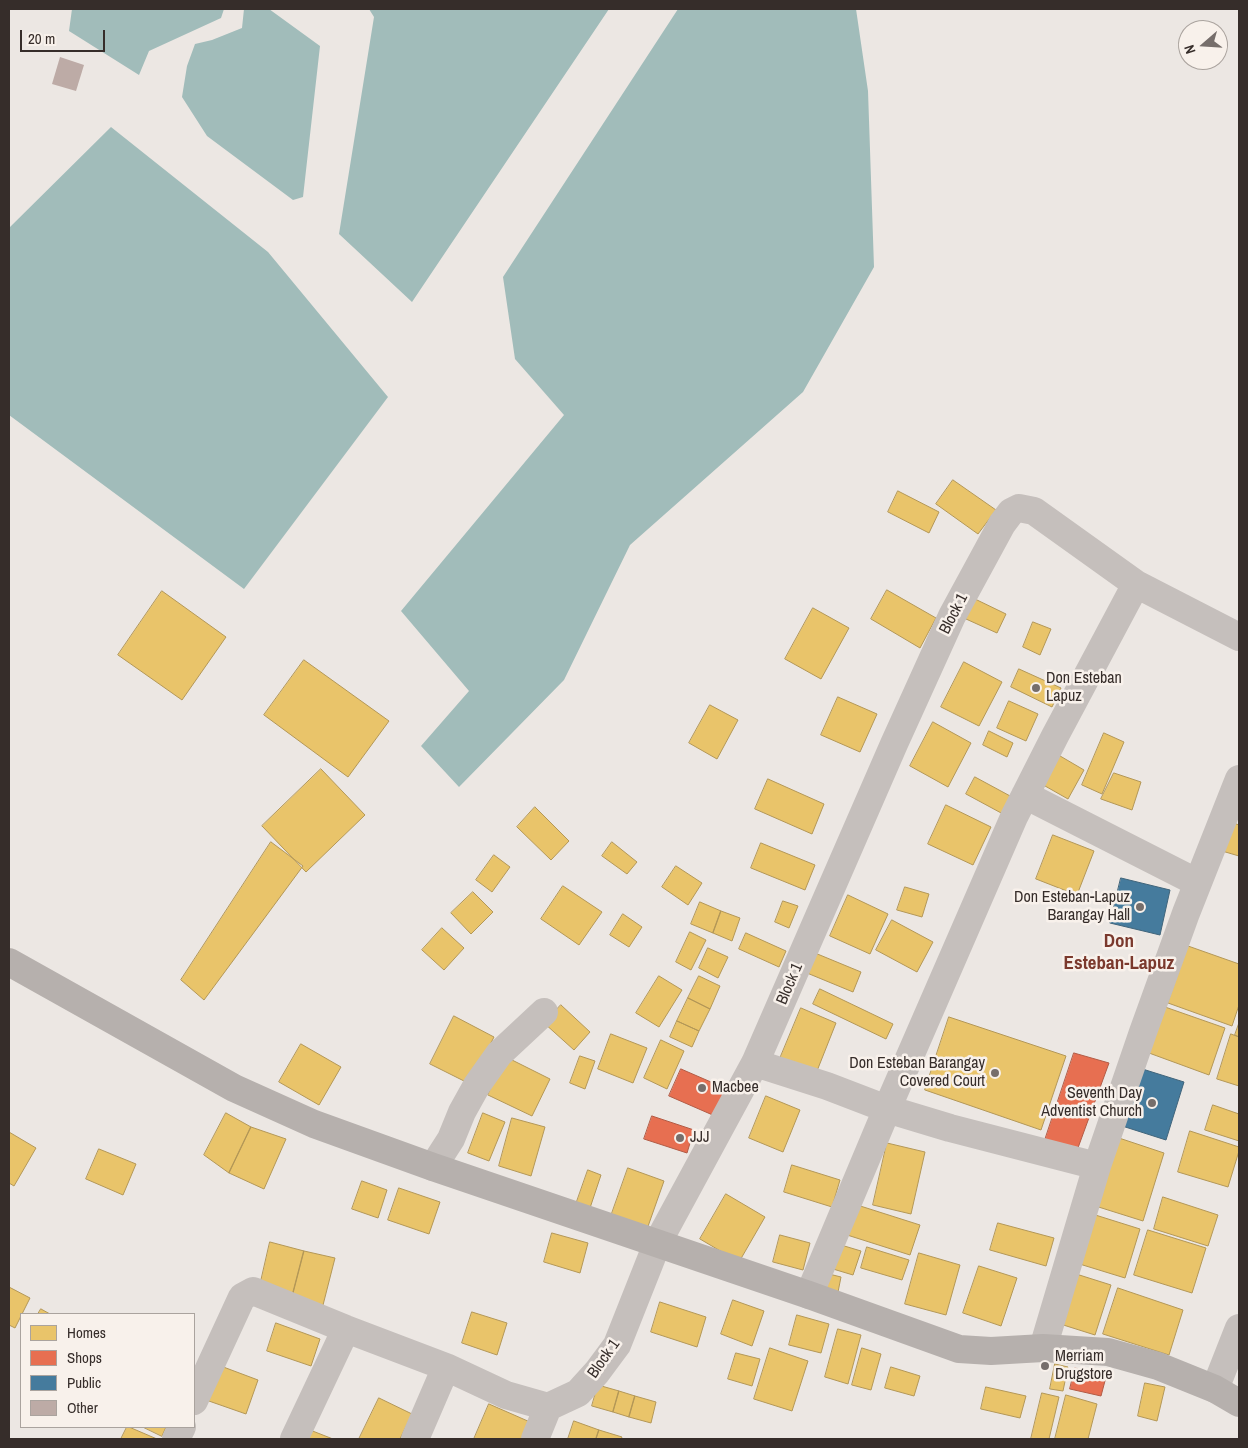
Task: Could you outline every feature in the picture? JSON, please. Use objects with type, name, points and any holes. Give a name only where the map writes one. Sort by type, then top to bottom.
[{"type":"street","name":"Block 1","points":[[548,1407],[578,1393],[597,1372],[617,1345],[657,1244],[755,1063],[952,616],[1002,524],[1011,512],[1019,508],[1034,511],[1136,584]]},
{"type":"street","points":[[809,1295],[887,1109],[1014,817],[1136,584],[1239,637]]},
{"type":"street","points":[[1043,1348],[1097,1166],[1143,1032],[1198,883],[1239,780]]},
{"type":"street","points":[[1025,795],[1198,883]]},
{"type":"street","points":[[9,962],[234,1088],[314,1124],[809,1295],[959,1349],[991,1351],[1043,1348],[1108,1352],[1158,1366],[1215,1389],[1239,1403]]},
{"type":"street","points":[[433,1166],[451,1139],[462,1112],[477,1085],[500,1054],[544,1012]]},
{"type":"street","points":[[755,1063],[826,1086],[887,1109],[950,1128],[1097,1166]]},
{"type":"street","points":[[195,1400],[242,1297],[253,1291],[446,1367],[506,1395],[548,1407],[535,1439]]},
{"type":"street","points":[[1215,1389],[1239,1328]]},
{"type":"street","points":[[294,1439],[346,1329]]},
{"type":"street","points":[[415,1439],[446,1367]]},
{"type":"water","points":[[72,9],[224,9],[221,18],[149,51],[139,75],[69,31]]},
{"type":"water","points":[[244,9],[269,9],[320,46],[303,197],[293,200],[207,136],[182,97],[187,66],[195,44],[212,40],[242,28]]},
{"type":"water","points":[[369,9],[609,9],[412,302],[339,234],[374,17]]},
{"type":"water","points":[[678,9],[856,9],[868,91],[874,267],[803,392],[630,545],[564,680],[459,787],[421,746],[469,691],[401,611],[564,415],[515,359],[503,277]]},
{"type":"water","points":[[111,127],[268,252],[388,397],[244,589],[9,415],[9,228]]},
{"type":"building: Homes","points":[[953,480],[996,510],[978,534],[936,504]]},
{"type":"building: Homes","points":[[898,491],[939,512],[929,533],[888,512]]},
{"type":"building: Homes","points":[[887,590],[936,618],[920,648],[871,619]]},
{"type":"building: Homes","points":[[162,591],[226,637],[182,700],[118,655]]},
{"type":"building: Homes","points":[[975,599],[1006,614],[997,633],[966,619]]},
{"type":"building: Homes","points":[[813,608],[849,628],[821,679],[785,659]]},
{"type":"building: Homes","points":[[1033,622],[1051,629],[1040,655],[1023,647]]},
{"type":"building: Homes","points":[[304,660],[389,721],[348,777],[264,715]]},
{"type":"building: Homes","points":[[964,662],[1002,682],[979,726],[941,707]]},
{"type":"building: Homes","name":"Don Esteban Lapuz","points":[[1019,669],[1061,688],[1052,707],[1011,687]]},
{"type":"building: Homes","points":[[838,697],[877,714],[860,752],[821,735]]},
{"type":"building: Homes","points":[[1009,701],[1038,714],[1026,741],[997,728]]},
{"type":"building: Homes","points":[[710,705],[738,720],[717,759],[689,743]]},
{"type":"building: Homes","points":[[933,722],[971,743],[948,787],[910,766]]},
{"type":"building: Homes","points":[[989,731],[1013,743],[1007,757],[983,745]]},
{"type":"building: Homes","points":[[1104,733],[1124,742],[1102,794],[1082,785]]},
{"type":"building: Homes","points":[[1055,753],[1084,770],[1068,799],[1038,782]]},
{"type":"building: Homes","points":[[321,769],[365,815],[306,872],[262,826]]},
{"type":"building: Homes","points":[[1114,773],[1141,782],[1132,810],[1101,799]]},
{"type":"building: Homes","points":[[975,777],[1012,797],[1003,814],[966,794]]},
{"type":"building: Homes","points":[[768,779],[824,804],[812,834],[755,809]]},
{"type":"building: Homes","points":[[946,805],[991,827],[973,865],[928,844]]},
{"type":"building: Homes","points":[[535,807],[569,841],[551,860],[517,827]]},
{"type":"building: Homes","points":[[1231,822],[1239,825],[1239,856],[1222,851]]},
{"type":"building: Homes","points":[[1053,835],[1094,851],[1077,895],[1036,879]]},
{"type":"building: Homes","points":[[271,842],[303,866],[204,1000],[181,980]]},
{"type":"building: Homes","points":[[612,842],[637,862],[627,874],[602,856]]},
{"type":"building: Homes","points":[[761,843],[815,865],[805,890],[751,868]]},
{"type":"building: Homes","points":[[494,855],[510,867],[492,892],[476,880]]},
{"type":"building: Homes","points":[[676,866],[702,883],[688,905],[662,887]]},
{"type":"building: Homes","points":[[563,886],[602,912],[579,945],[541,919]]},
{"type":"building: Homes","points":[[905,887],[929,894],[922,917],[897,910]]},
{"type":"building: Homes","points":[[473,892],[493,912],[471,934],[451,913]]},
{"type":"building: Homes","points":[[848,895],[888,914],[870,954],[830,936]]},
{"type":"building: Homes","points":[[783,901],[798,906],[789,928],[775,922]]},
{"type":"building: Homes","points":[[700,902],[721,911],[713,933],[691,924]]},
{"type":"building: Homes","points":[[721,911],[740,918],[732,941],[713,933]]},
{"type":"building: Homes","points":[[623,914],[642,927],[629,947],[610,935]]},
{"type":"building: Homes","points":[[892,920],[933,942],[917,972],[876,950]]},
{"type":"building: Homes","points":[[442,928],[464,948],[444,970],[422,950]]},
{"type":"building: Homes","points":[[690,932],[706,940],[691,970],[676,962]]},
{"type":"building: Homes","points":[[746,933],[786,951],[779,967],[739,949]]},
{"type":"building: Homes","points":[[1188,946],[1239,964],[1239,1005],[1232,1026],[1168,1003]]},
{"type":"building: Homes","points":[[708,948],[728,957],[718,978],[699,968]]},
{"type":"building: Homes","points":[[815,953],[861,972],[853,992],[807,973]]},
{"type":"building: Homes","points":[[659,976],[682,990],[659,1027],[636,1013]]},
{"type":"building: Homes","points":[[699,976],[720,986],[710,1009],[688,998]]},
{"type":"building: Homes","points":[[820,989],[893,1024],[886,1039],[813,1004]]},
{"type":"building: Homes","points":[[688,998],[710,1009],[699,1031],[677,1021]]},
{"type":"building: Homes","points":[[561,1005],[590,1032],[574,1050],[544,1023]]},
{"type":"building: Homes","points":[[1165,1007],[1225,1028],[1209,1075],[1149,1053]]},
{"type":"building: Homes","points":[[801,1008],[836,1023],[815,1076],[779,1061]]},
{"type":"building: Homes","points":[[454,1016],[494,1037],[470,1084],[430,1064]]},
{"type":"building: Homes","name":"Don Esteban Barangay Covered Court","points":[[949,1017],[1066,1056],[1041,1130],[925,1090]]},
{"type":"building: Homes","points":[[677,1021],[699,1031],[692,1047],[670,1037]]},
{"type":"building: Homes","points":[[1239,1023],[1239,1037],[1235,1035]]},
{"type":"building: Homes","points":[[611,1034],[647,1048],[633,1083],[598,1069]]},
{"type":"building: Homes","points":[[1231,1034],[1239,1037],[1239,1086],[1217,1079]]},
{"type":"building: Homes","points":[[661,1040],[684,1051],[667,1089],[644,1078]]},
{"type":"building: Homes","points":[[301,1044],[341,1067],[319,1105],[279,1082]]},
{"type":"building: Homes","points":[[580,1056],[595,1061],[585,1089],[570,1083]]},
{"type":"building: Homes","points":[[506,1057],[550,1079],[532,1116],[488,1095]]},
{"type":"building: Homes","points":[[766,1096],[800,1110],[783,1152],[749,1138]]},
{"type":"building: Homes","points":[[1213,1105],[1239,1114],[1239,1141],[1205,1130]]},
{"type":"building: Homes","points":[[226,1113],[251,1127],[229,1173],[204,1155]]},
{"type":"building: Homes","points":[[483,1113],[505,1122],[489,1161],[468,1153]]},
{"type":"building: Homes","points":[[512,1118],[545,1127],[531,1176],[499,1166]]},
{"type":"building: Homes","points":[[251,1127],[286,1139],[264,1189],[229,1173]]},
{"type":"building: Homes","points":[[1190,1131],[1239,1147],[1228,1187],[1178,1172]]},
{"type":"building: Homes","points":[[9,1132],[36,1148],[14,1186],[9,1183]]},
{"type":"building: Homes","points":[[1110,1135],[1164,1153],[1143,1221],[1089,1204]]},
{"type":"building: Homes","points":[[887,1143],[925,1152],[911,1214],[873,1205]]},
{"type":"building: Homes","points":[[99,1149],[136,1164],[123,1195],[86,1179]]},
{"type":"building: Homes","points":[[792,1165],[840,1180],[832,1207],[784,1192]]},
{"type":"building: Homes","points":[[628,1168],[664,1181],[646,1232],[610,1219]]},
{"type":"building: Homes","points":[[588,1170],[601,1175],[588,1214],[574,1210]]},
{"type":"building: Homes","points":[[362,1181],[387,1190],[378,1218],[352,1209]]},
{"type":"building: Homes","points":[[399,1188],[440,1202],[429,1234],[388,1220]]},
{"type":"building: Homes","points":[[726,1194],[765,1217],[739,1262],[700,1239]]},
{"type":"building: Homes","points":[[1163,1197],[1218,1215],[1208,1246],[1154,1229]]},
{"type":"building: Homes","points":[[854,1204],[920,1225],[910,1255],[844,1234]]},
{"type":"building: Homes","points":[[1089,1213],[1140,1229],[1125,1278],[1073,1262]]},
{"type":"building: Homes","points":[[998,1223],[1054,1238],[1046,1266],[990,1250]]},
{"type":"building: Homes","points":[[1148,1230],[1206,1248],[1192,1293],[1134,1275]]},
{"type":"building: Homes","points":[[552,1233],[588,1243],[580,1273],[544,1262]]},
{"type":"building: Homes","points":[[780,1235],[810,1243],[803,1270],[773,1262]]},
{"type":"building: Homes","points":[[270,1242],[304,1251],[291,1301],[259,1290]]},
{"type":"building: Homes","points":[[841,1245],[861,1251],[853,1275],[833,1269]]},
{"type":"building: Homes","points":[[867,1247],[909,1260],[902,1280],[861,1268]]},
{"type":"building: Homes","points":[[304,1251],[335,1258],[322,1309],[291,1301]]},
{"type":"building: Homes","points":[[919,1253],[960,1265],[946,1315],[905,1304]]},
{"type":"building: Homes","points":[[979,1266],[1017,1278],[1001,1326],[963,1313]]},
{"type":"building: Homes","points":[[1073,1273],[1111,1285],[1095,1335],[1057,1323]]},
{"type":"building: Homes","points":[[829,1274],[841,1277],[838,1292],[824,1288]]},
{"type":"building: Homes","points":[[9,1287],[30,1298],[22,1313],[20,1313],[20,1318],[15,1328],[9,1325]]},
{"type":"building: Homes","points":[[1118,1288],[1183,1310],[1169,1355],[1103,1334]]},
{"type":"building: Homes","points":[[733,1300],[764,1311],[752,1346],[721,1334]]},
{"type":"building: Homes","points":[[660,1302],[706,1317],[697,1347],[651,1332]]},
{"type":"building: Homes","points":[[41,1309],[48,1313],[39,1313]]},
{"type":"building: Homes","points":[[472,1312],[507,1323],[497,1355],[462,1343]]},
{"type":"building: Homes","points":[[797,1315],[829,1324],[821,1353],[789,1345]]},
{"type":"building: Homes","points":[[276,1323],[320,1339],[311,1366],[267,1351]]},
{"type":"building: Homes","points":[[838,1329],[861,1335],[848,1384],[825,1377]]},
{"type":"building: Homes","points":[[770,1348],[808,1361],[792,1411],[754,1399]]},
{"type":"building: Homes","points":[[862,1348],[881,1354],[871,1390],[852,1385]]},
{"type":"building: Homes","points":[[736,1353],[760,1359],[752,1386],[728,1379]]},
{"type":"building: Homes","points":[[1055,1364],[1068,1367],[1063,1391],[1050,1389]]},
{"type":"building: Homes","points":[[218,1365],[258,1380],[246,1414],[206,1400]]},
{"type":"building: Homes","points":[[891,1367],[920,1376],[914,1396],[885,1388]]},
{"type":"building: Homes","points":[[1145,1383],[1165,1387],[1157,1421],[1138,1416]]},
{"type":"building: Homes","points":[[598,1385],[619,1391],[613,1412],[592,1406]]},
{"type":"building: Homes","points":[[986,1387],[1026,1396],[1020,1418],[981,1409]]},
{"type":"building: Homes","points":[[619,1391],[635,1396],[629,1417],[613,1412]]},
{"type":"building: Homes","points":[[1042,1393],[1059,1397],[1049,1439],[1031,1439]]},
{"type":"building: Homes","points":[[1066,1395],[1097,1404],[1088,1439],[1055,1439]]},
{"type":"building: Homes","points":[[635,1396],[656,1402],[651,1423],[629,1417]]},
{"type":"building: Homes","points":[[379,1398],[412,1414],[400,1439],[359,1439]]},
{"type":"building: Homes","points":[[489,1404],[530,1422],[522,1439],[474,1439]]},
{"type":"building: Homes","points":[[574,1421],[599,1430],[596,1439],[568,1439]]},
{"type":"building: Homes","points":[[126,1428],[131,1428],[157,1439],[121,1439]]},
{"type":"building: Homes","points":[[145,1428],[166,1428],[162,1436]]},
{"type":"building: Homes","points":[[310,1430],[333,1439],[306,1439]]},
{"type":"building: Homes","points":[[599,1430],[622,1437],[621,1439],[596,1439]]},
{"type":"building: Shops","points":[[1074,1053],[1109,1063],[1075,1156],[1043,1146]]},
{"type":"building: Shops","points":[[681,1069],[727,1089],[715,1116],[669,1096]]},
{"type":"building: Shops","points":[[652,1116],[694,1130],[687,1153],[644,1139]]},
{"type":"building: Shops","points":[[1075,1368],[1106,1377],[1101,1396],[1070,1389]]},
{"type":"building: Public","name":"Don Esteban-Lapuz Barangay Hall","points":[[1121,878],[1170,890],[1160,935],[1110,923]]},
{"type":"building: Public","name":"Seventh Day Adventist Church","points":[[1136,1067],[1184,1082],[1166,1140],[1119,1125]]},
{"type":"building: Other","points":[[60,57],[84,65],[76,91],[52,84]]},
{"type":"place","name":"Don Esteban Lapuz","points":[[1036,688]]},
{"type":"place","name":"Don Esteban-Lapuz Barangay Hall","points":[[1140,907]]},
{"type":"place","name":"Don Esteban Barangay Covered Court","points":[[995,1073]]},
{"type":"place","name":"Macbee","points":[[702,1088]]},
{"type":"place","name":"Seventh Day Adventist Church","points":[[1152,1103]]},
{"type":"place","name":"JJJ","points":[[680,1138]]},
{"type":"place","name":"Merriam Drugstore","points":[[1045,1366]]},
{"type":"district","name":"Don Esteban-Lapuz","points":[[1119,953]]}]
